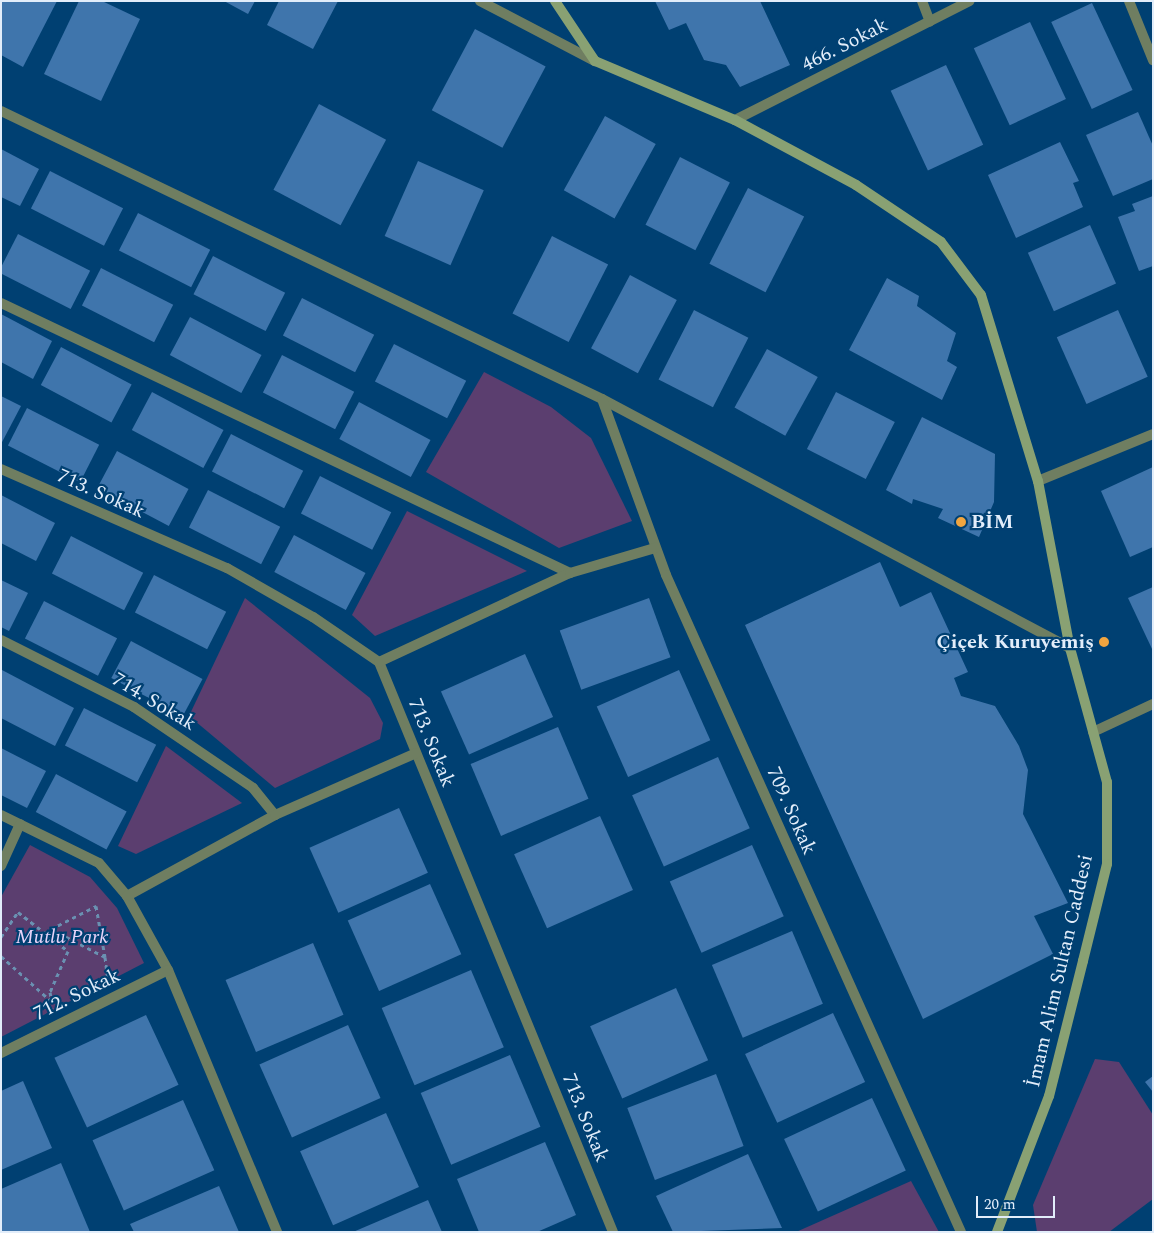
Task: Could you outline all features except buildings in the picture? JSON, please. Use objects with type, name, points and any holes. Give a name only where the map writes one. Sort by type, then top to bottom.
[{"type":"street","points":[[480,1],[595,61]]},
{"type":"street","points":[[554,1],[595,61]]},
{"type":"street","points":[[922,1],[930,22]]},
{"type":"street","name":"466. Sokak","points":[[736,120],[970,1]]},
{"type":"street","points":[[1129,1],[1153,60]]},
{"type":"street","name":"İmam Alim Sultan Caddesi","points":[[595,61],[736,120],[856,185],[941,242],[981,294],[1038,481],[1070,648],[1106,782],[1107,864],[1049,1096],[997,1232]]},
{"type":"street","points":[[1,111],[602,399],[1070,648]]},
{"type":"street","points":[[1,303],[570,573]]},
{"type":"street","name":"709. Sokak","points":[[602,399],[655,548],[961,1232]]},
{"type":"street","points":[[1038,481],[1153,434]]},
{"type":"street","name":"713. Sokak","points":[[1,469],[227,568],[379,662],[613,1232]]},
{"type":"street","points":[[379,662],[570,573],[655,548]]},
{"type":"street","name":"714. Sokak","points":[[1,640],[134,707],[253,788],[275,815]]},
{"type":"street","points":[[1093,732],[1153,704]]},
{"type":"street","points":[[127,896],[275,815],[416,753]]},
{"type":"street","points":[[1,815],[99,863],[127,896],[168,970],[277,1232]]},
{"type":"street","points":[[1,866],[20,824]]},
{"type":"street","name":"712. Sokak","points":[[1,1053],[168,970]]},
{"type":"path","points":[[106,957],[50,929],[96,906],[106,957],[110,999]]},
{"type":"path","points":[[1,937],[18,912],[68,951],[50,992],[52,1002],[1,956]]},
{"type":"green space","points":[[484,372],[551,407],[591,438],[632,521],[559,548],[426,472]]},
{"type":"green space","points":[[407,511],[527,571],[375,636],[352,615]]},
{"type":"green space","points":[[245,598],[370,698],[383,723],[380,739],[275,788],[189,716]]},
{"type":"green space","points":[[166,746],[242,803],[136,854],[118,846]]},
{"type":"green space","name":"Mutlu Park","points":[[30,845],[90,877],[117,908],[144,963],[1,1037],[1,897]]},
{"type":"green space","points":[[1095,1059],[1119,1062],[1153,1115],[1153,1199],[1109,1232],[1037,1232],[1033,1205]]},
{"type":"green space","points":[[911,1181],[939,1232],[796,1232]]},
{"type":"place","name":"BİM","points":[[961,522]]},
{"type":"place","name":"Çiçek Kuruyemiş","points":[[1104,642]]}]
